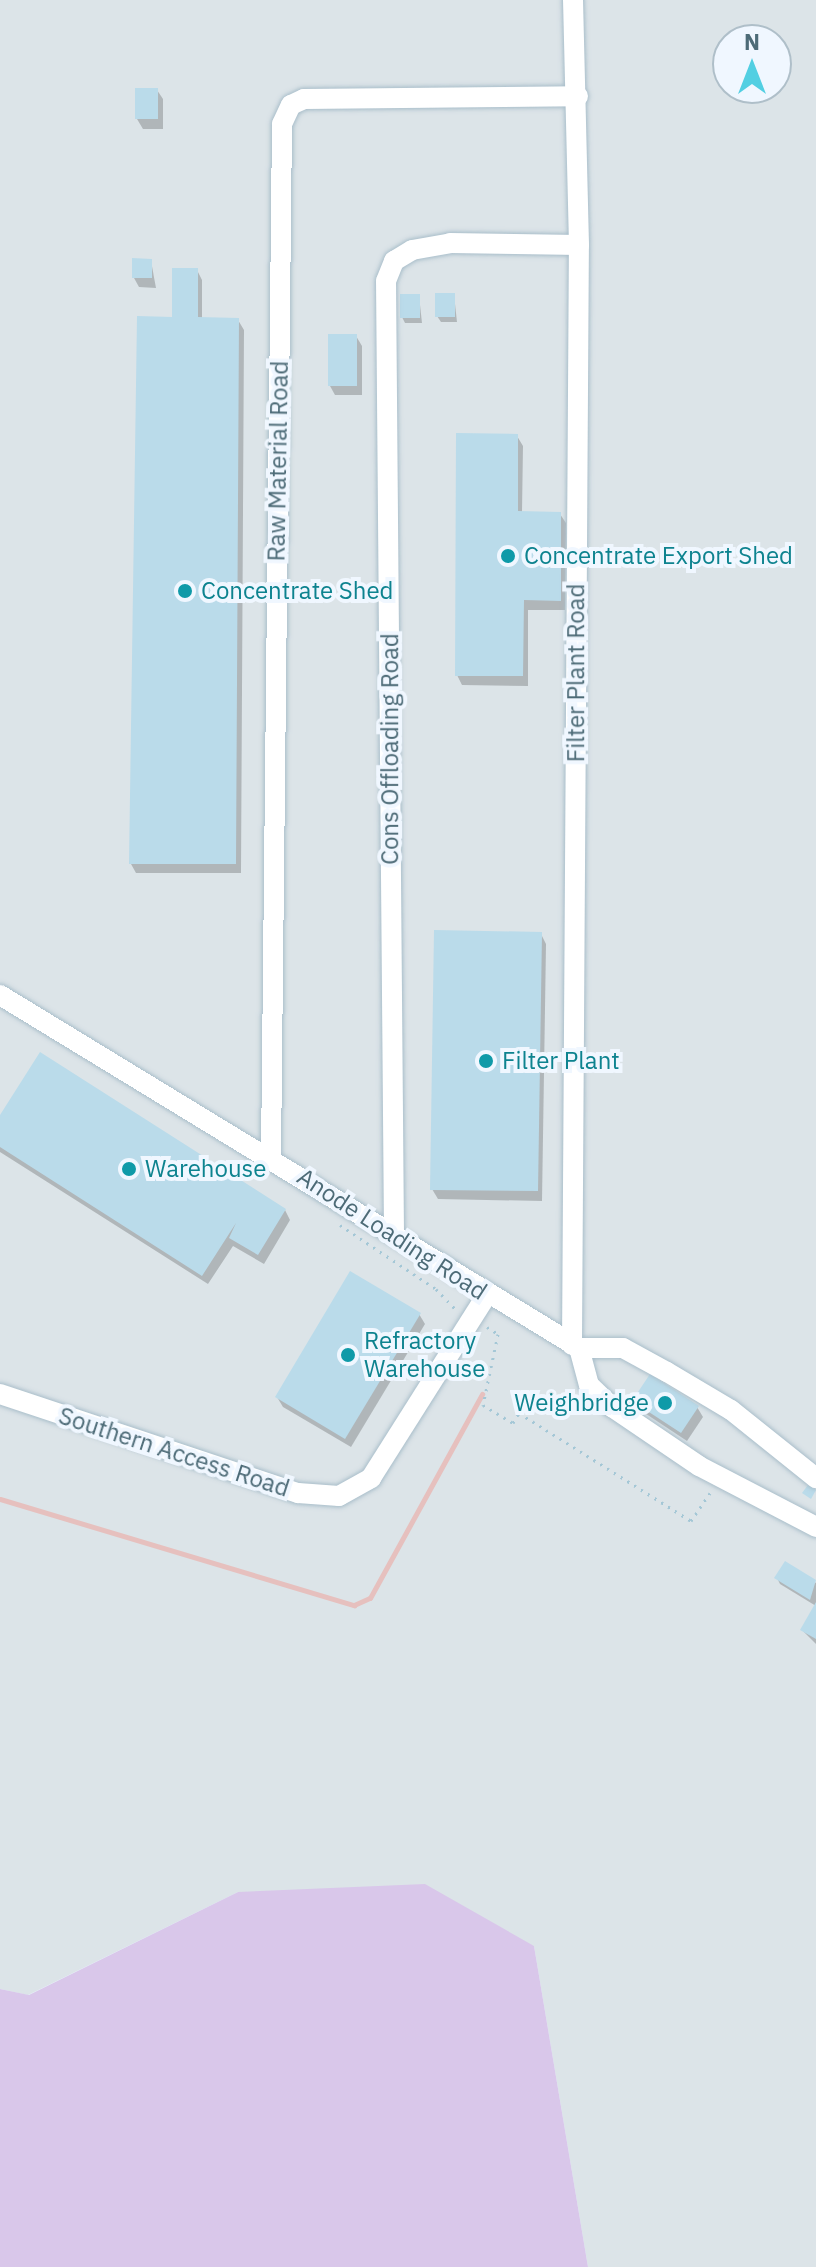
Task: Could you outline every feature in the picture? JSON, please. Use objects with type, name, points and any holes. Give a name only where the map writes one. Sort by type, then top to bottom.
[{"type":"lane","name":"Filter Plant Road","points":[[573,0],[578,96],[579,245],[576,1347],[589,1385],[612,1407],[721,1477],[816,1527]]},
{"type":"lane","name":"Raw Material Road","points":[[271,1156],[282,124],[291,105],[304,99],[578,96]]},
{"type":"lane","name":"Cons Offloading Road","points":[[394,1234],[386,281],[394,261],[412,250],[438,245],[579,245]]},
{"type":"lane","name":"Anode Loading Road","points":[[0,995],[271,1156],[486,1296],[576,1347]]},
{"type":"lane","name":"Southern Access Road","points":[[0,1394],[298,1493],[339,1496],[371,1478],[486,1296]]},
{"type":"lane","points":[[576,1347],[623,1348],[655,1365],[731,1410],[816,1478]]},
{"type":"path","points":[[337,1224],[498,1334],[483,1405],[513,1423],[519,1413],[691,1521],[721,1477]]},
{"type":"shaded area","points":[[0,0],[816,0],[816,2267],[588,2267],[534,1946],[238,1892],[28,1995],[0,1989]]},
{"type":"shaded area","points":[[425,1884],[534,1946],[588,2267],[0,2267],[0,1989],[29,1995],[238,1892]]},
{"type":"building","points":[[135,88],[158,88],[158,119],[135,119]]},
{"type":"building","points":[[132,258],[152,259],[152,278],[132,278]]},
{"type":"building","name":"Concentrate Shed","points":[[172,268],[198,268],[198,317],[239,318],[236,864],[129,864],[137,316],[172,317]]},
{"type":"building","points":[[435,293],[455,293],[455,317],[435,317]]},
{"type":"building","points":[[400,294],[420,294],[420,318],[400,318]]},
{"type":"building","points":[[328,334],[357,334],[357,386],[328,386]]},
{"type":"building","name":"Concentrate Export Shed","points":[[456,433],[518,434],[518,511],[561,512],[561,601],[524,600],[523,676],[455,676]]},
{"type":"building","name":"Filter Plant","points":[[434,930],[542,932],[538,1191],[430,1190]]},
{"type":"building","name":"Warehouse","points":[[40,1052],[286,1209],[258,1255],[229,1238],[236,1223],[202,1276],[0,1147],[0,1115]]},
{"type":"building","name":"Refractory Warehouse","points":[[350,1271],[421,1313],[345,1439],[275,1397]]},
{"type":"building","name":"Weighbridge","points":[[650,1374],[699,1406],[681,1433],[632,1401]]},
{"type":"building","points":[[808,1485],[816,1490],[811,1499],[802,1493]]},
{"type":"building","points":[[785,1561],[816,1580],[810,1600],[774,1578]]},
{"type":"building","points":[[816,1602],[816,1639],[800,1630]]},
{"type":"waterway","points":[[0,1499],[354,1605],[370,1598],[482,1394]]},
{"type":"place","name":"Concentrate Export Shed","points":[[508,556]]},
{"type":"place","name":"Concentrate Shed","points":[[185,591]]},
{"type":"place","name":"Filter Plant","points":[[486,1061]]},
{"type":"place","name":"Warehouse","points":[[129,1169]]},
{"type":"place","name":"Refractory Warehouse","points":[[348,1355]]},
{"type":"place","name":"Weighbridge","points":[[665,1403]]}]
